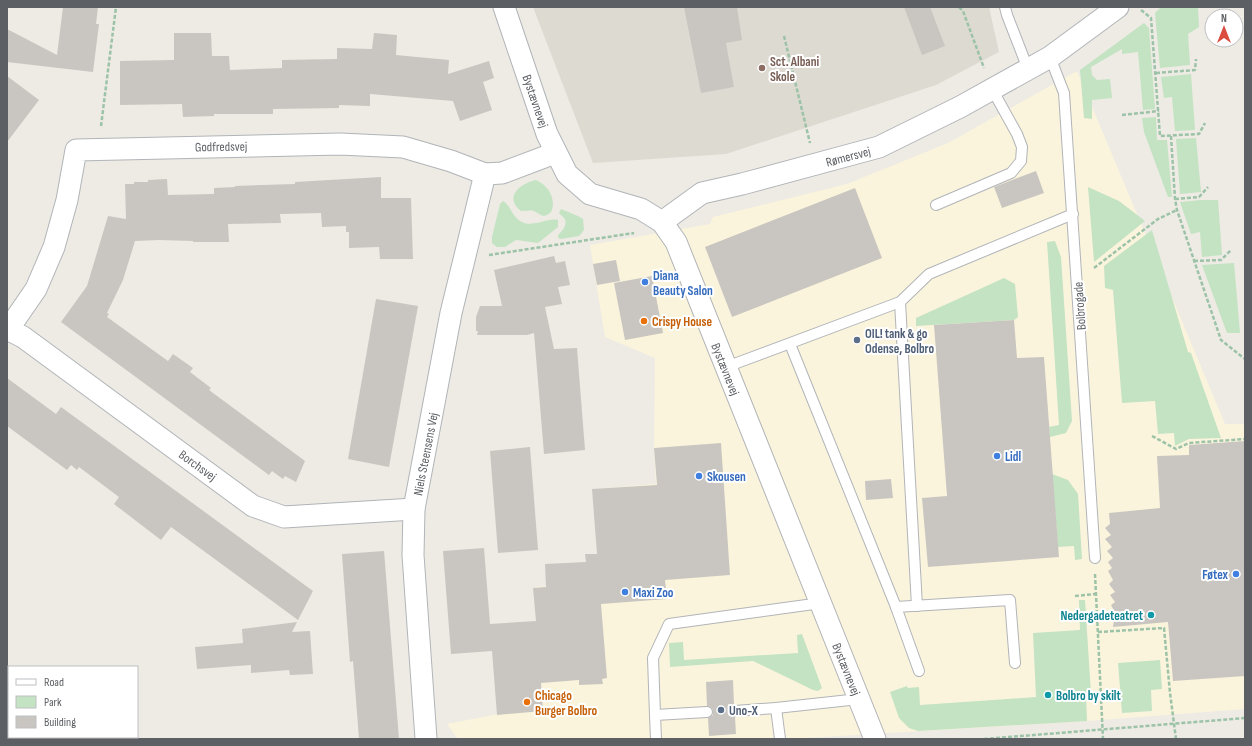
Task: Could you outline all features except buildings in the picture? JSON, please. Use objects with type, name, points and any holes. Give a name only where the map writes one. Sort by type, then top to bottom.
[{"type":"street","name":"Bystævnevej","points":[[504,7],[547,134],[555,153],[567,174],[590,194],[641,209],[662,222],[676,242],[875,739]]},
{"type":"street","name":"Rømersvej","points":[[662,222],[702,193],[742,184],[879,147],[960,107],[1050,57],[1118,7]]},
{"type":"street","name":"Godfredsvej","points":[[8,330],[36,289],[54,247],[67,200],[76,150],[340,144],[403,147],[452,161],[485,174],[502,173],[555,153]]},
{"type":"street","name":"Niels Steensens Vej","points":[[426,739],[413,555],[414,509],[451,313],[485,174]]},
{"type":"street","name":"Borchsvej","points":[[8,330],[23,337],[253,506],[284,517],[414,509]]},
{"type":"lane","points":[[1005,7],[1007,16],[1028,69]]},
{"type":"lane","name":"Bolbrogade","points":[[1050,57],[1064,93],[1095,558]]},
{"type":"lane","points":[[936,205],[1011,173],[1021,161],[1022,147],[1017,134],[992,89]]},
{"type":"lane","points":[[726,367],[900,302],[929,274],[1073,214]]},
{"type":"lane","points":[[900,302],[917,606]]},
{"type":"lane","points":[[790,344],[896,607],[919,671]]},
{"type":"lane","points":[[896,607],[1010,600],[1015,663]]},
{"type":"lane","points":[[656,739],[653,658],[669,624],[821,603]]},
{"type":"lane","points":[[734,711],[859,699]]},
{"type":"lane","points":[[776,708],[780,739]]},
{"type":"lane","points":[[655,715],[707,712]]},
{"type":"path","points":[[98,149],[116,7]]},
{"type":"path","points":[[959,7],[963,11],[992,89]]},
{"type":"path","points":[[1137,7],[1152,18],[1160,136],[1199,134],[1205,123]]},
{"type":"path","points":[[784,36],[807,135],[817,164]]},
{"type":"path","points":[[1156,73],[1195,70],[1196,59]]},
{"type":"path","points":[[1122,115],[1159,111]]},
{"type":"path","points":[[1171,136],[1177,210],[1221,340],[1245,359]]},
{"type":"path","points":[[1175,199],[1199,197],[1208,187]]},
{"type":"path","points":[[1092,270],[1158,219],[1177,210]]},
{"type":"path","points":[[465,257],[500,254],[638,232],[662,222]]},
{"type":"path","points":[[1194,261],[1221,260],[1231,250]]},
{"type":"path","points":[[1152,436],[1176,449],[1188,443],[1245,439]]},
{"type":"path","points":[[1074,596],[1096,594],[1103,739]]},
{"type":"path","points":[[1098,632],[1164,628],[1176,739]]},
{"type":"path","points":[[984,739],[1245,718]]},
{"type":"shaded area","name":"Sct. Albani Skole","points":[[533,7],[989,7],[999,52],[936,85],[726,154],[593,163]]},
{"type":"shaded area","points":[[1077,71],[1225,424],[1245,424],[1245,709],[1087,721],[789,739],[458,739],[447,724],[499,714],[497,687],[543,683],[536,587],[602,582],[595,489],[656,484],[654,449],[655,358],[605,337],[590,245],[710,224],[713,217],[847,184],[948,143]]},
{"type":"green space","points":[[1161,7],[1198,7],[1199,27],[1188,34],[1190,65],[1160,68],[1155,13]]},
{"type":"green space","points":[[1144,23],[1149,28],[1155,109],[1143,110],[1138,52],[1122,54],[1122,49],[1091,67],[1092,75],[1097,80],[1110,79],[1112,98],[1092,100],[1092,119],[1084,118],[1080,70]]},
{"type":"green space","points":[[1191,74],[1195,130],[1175,131],[1172,97],[1164,98],[1161,77]]},
{"type":"green space","points":[[1156,117],[1157,140],[1167,140],[1172,197],[1168,197],[1144,132],[1142,118]]},
{"type":"green space","points":[[1196,138],[1201,192],[1180,194],[1176,139]]},
{"type":"green space","points":[[536,180],[548,189],[552,197],[553,207],[551,212],[544,216],[534,211],[521,211],[516,206],[514,201],[516,191],[520,187]]},
{"type":"green space","points":[[1088,187],[1119,201],[1145,221],[1094,262]]},
{"type":"green space","points":[[1218,200],[1222,255],[1202,257],[1200,232],[1191,234],[1180,202]]},
{"type":"green space","points":[[503,201],[520,221],[529,224],[549,220],[558,220],[558,227],[538,243],[516,240],[505,247],[497,247],[492,243],[492,237],[500,204]]},
{"type":"green space","points":[[561,209],[583,219],[584,230],[579,236],[561,239],[558,238],[558,235],[565,226],[565,219],[559,213]]},
{"type":"green space","points":[[1152,230],[1188,352],[1191,353],[1221,438],[1189,439],[1175,446],[1174,433],[1158,434],[1155,401],[1122,403],[1113,290],[1105,288],[1104,266]]},
{"type":"green space","points":[[1055,241],[1061,257],[1072,421],[1066,433],[1050,437],[1049,427],[1059,425],[1047,242]]},
{"type":"green space","points":[[1234,263],[1240,333],[1227,333],[1202,265]]},
{"type":"green space","points":[[1004,278],[1015,284],[1018,317],[1014,320],[916,326],[916,318]]},
{"type":"green space","points":[[1052,474],[1068,480],[1078,494],[1082,559],[1075,560],[1074,546],[1058,547]]},
{"type":"green space","points":[[1079,600],[1085,600],[1091,694],[1086,695],[1087,721],[918,731],[909,728],[899,718],[890,692],[907,686],[908,688],[919,687],[920,705],[1036,697],[1033,633],[1080,630]]},
{"type":"green space","points":[[802,634],[822,688],[818,691],[753,661],[670,667],[669,643],[683,642],[684,660],[798,653],[797,635]]},
{"type":"green space","points":[[1160,660],[1162,689],[1151,690],[1152,711],[1122,713],[1118,663]]},
{"type":"place","name":"Sct. Albani Skole","points":[[762,68]]},
{"type":"place","name":"Diana Beauty Salon","points":[[645,282]]},
{"type":"place","name":"Crispy House","points":[[644,321]]},
{"type":"place","name":"OIL! tank & go Odense, Bolbro","points":[[857,340]]},
{"type":"place","name":"Lidl","points":[[997,456]]},
{"type":"place","name":"Skousen","points":[[699,476]]},
{"type":"place","name":"Føtex","points":[[1236,574]]},
{"type":"place","name":"Maxi Zoo","points":[[625,592]]},
{"type":"place","name":"Nedergadeteatret","points":[[1151,615]]},
{"type":"place","name":"Bolbro by skilt","points":[[1048,695]]},
{"type":"place","name":"Chicago Burger Bolbro","points":[[527,702]]},
{"type":"place","name":"Uno-X","points":[[721,710]]}]
